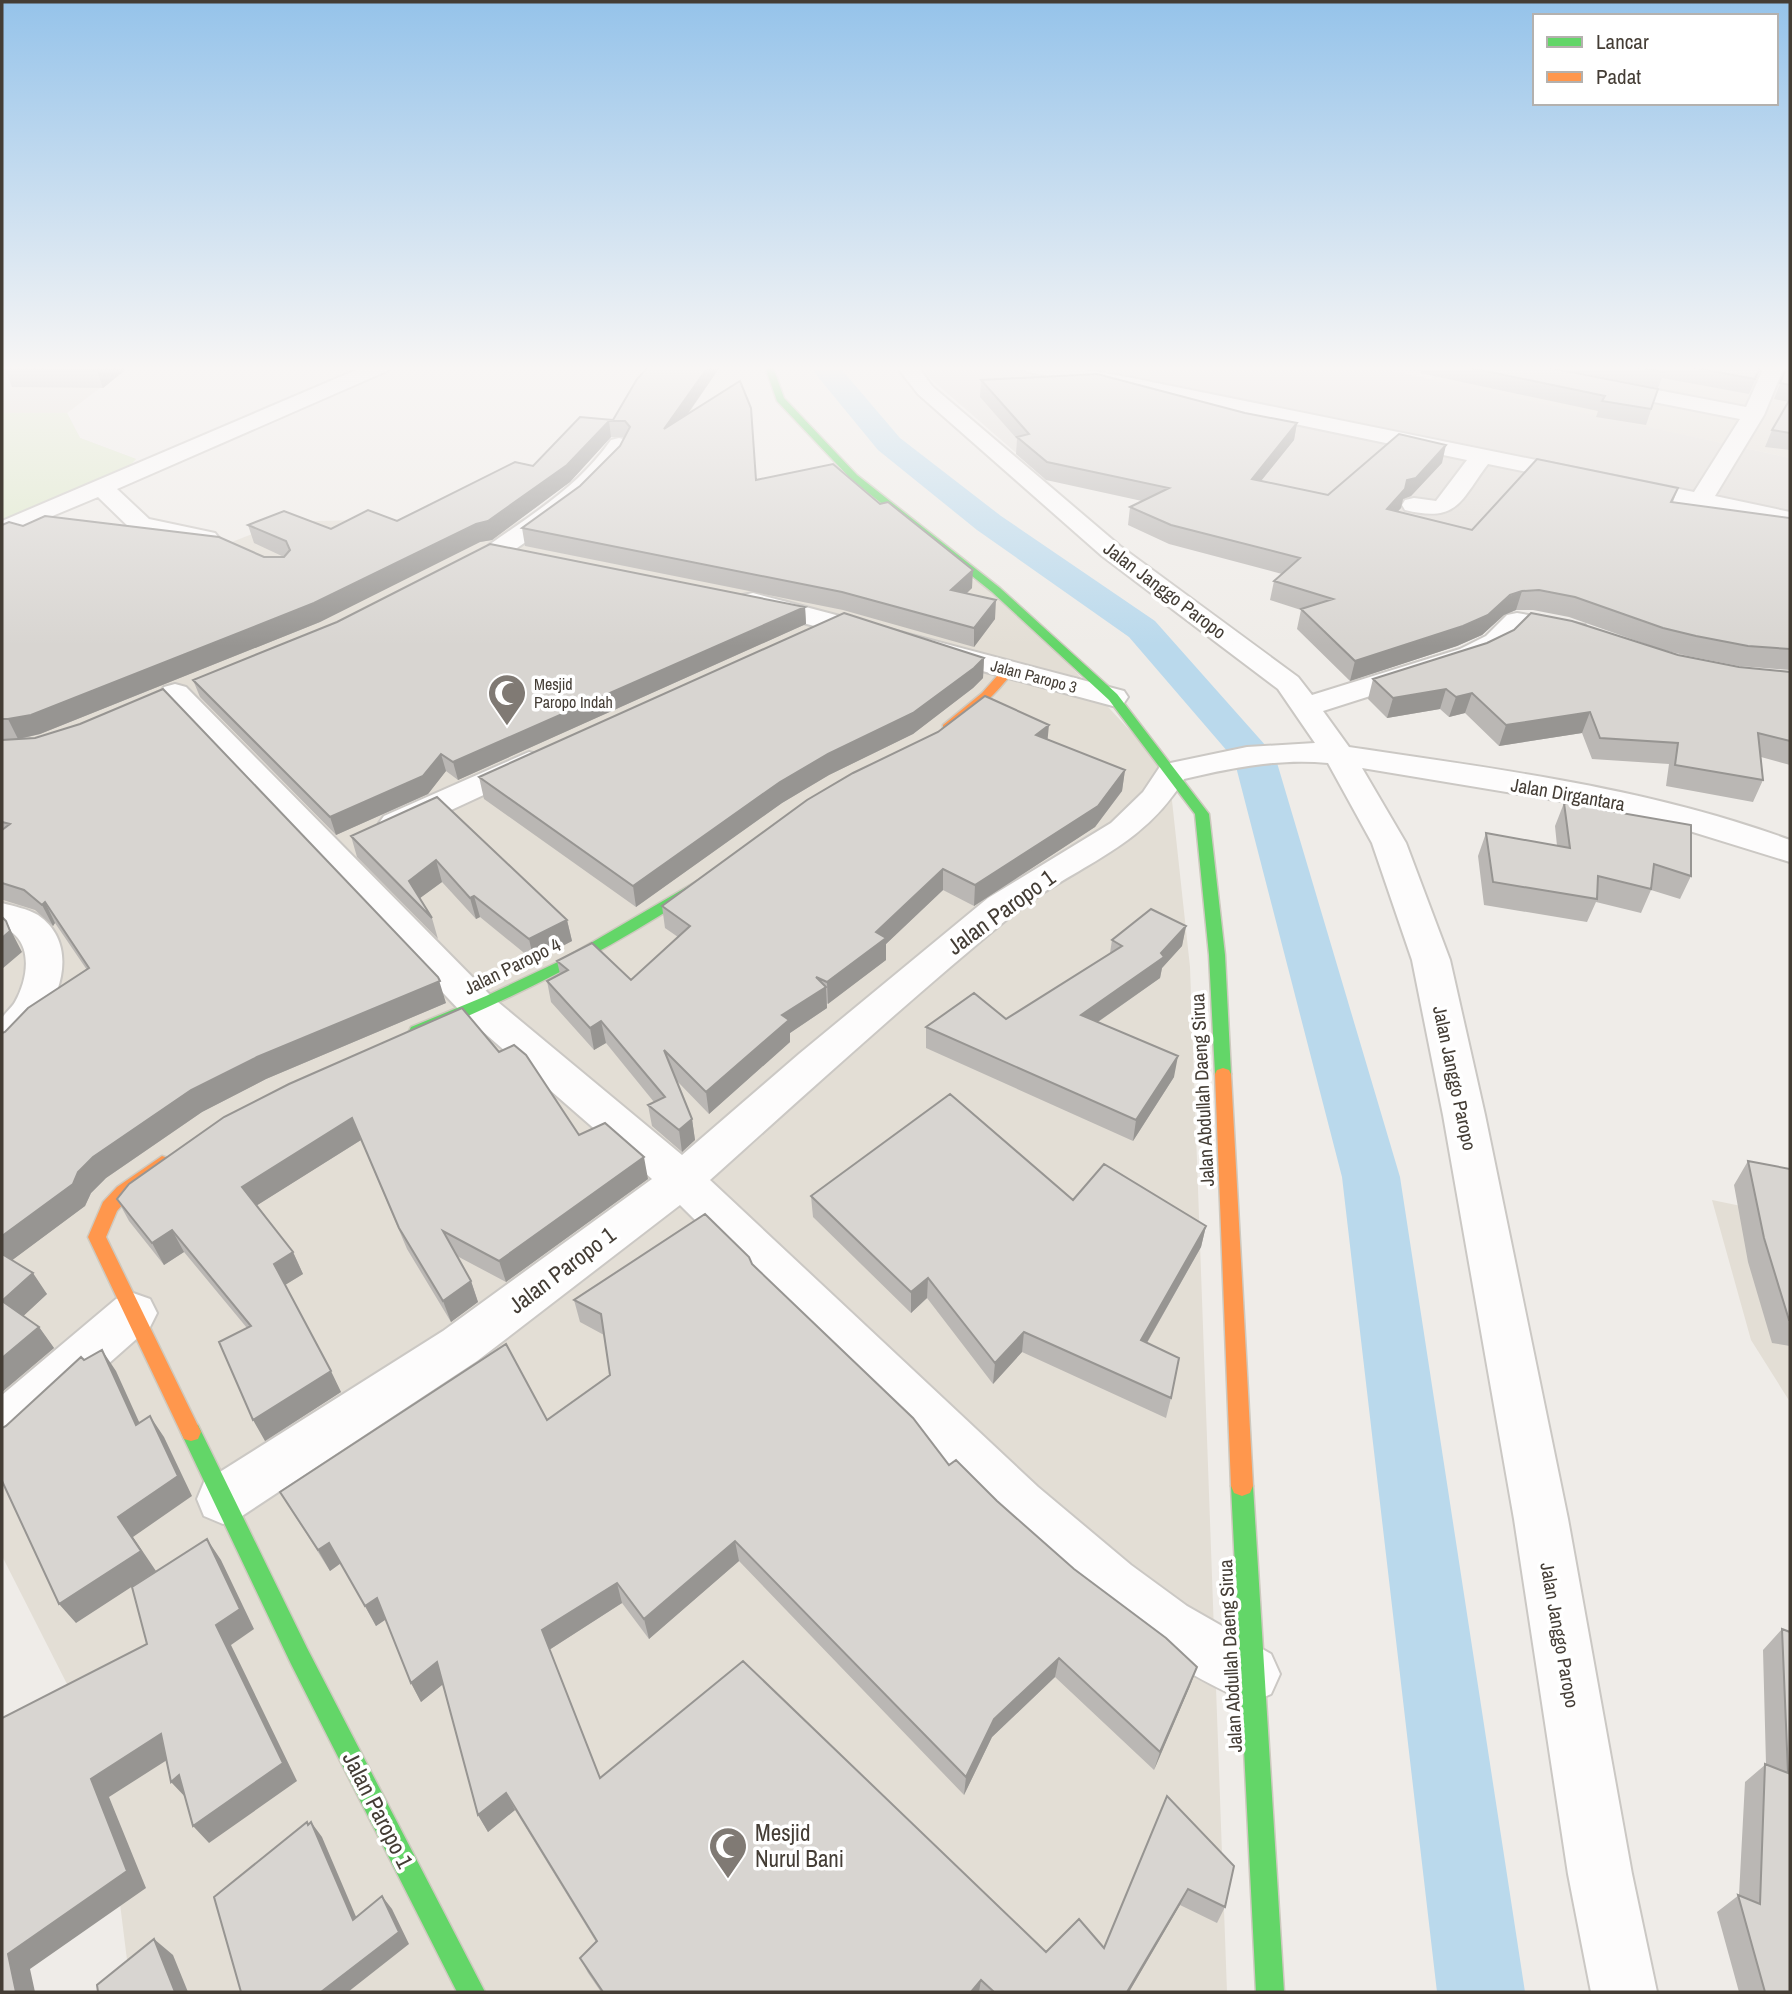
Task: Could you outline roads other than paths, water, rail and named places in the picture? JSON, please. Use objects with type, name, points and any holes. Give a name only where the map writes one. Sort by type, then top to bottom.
[{"type":"main road","name":"Jalan Abdullah Daeng Sirua","points":[[838,460],[854,477],[996,590],[1113,697],[1202,814],[1213,906],[1251,1674],[1270,1992]]},
{"type":"main road","points":[[933,737],[986,696],[1009,670]]},
{"type":"main road","name":"Jalan Paropo 4","points":[[404,1037],[480,1007],[643,923],[721,867]]},
{"type":"main road","points":[[178,1152],[108,1207],[97,1237],[223,1499]]},
{"type":"main road","name":"Jalan Paropo 1","points":[[223,1499],[299,1656],[471,1992]]},
{"type":"street","points":[[2,530],[163,460]]},
{"type":"street","points":[[538,558],[485,554],[589,482],[613,460]]},
{"type":"street","name":"Jalan Janggo Paropo","points":[[1003,460],[1111,551],[1287,683],[1340,757],[1389,843],[1407,887],[1431,960],[1464,1115],[1541,1518],[1600,1874],[1624,1992]]},
{"type":"street","points":[[1414,505],[1435,508],[1444,506],[1479,460]]},
{"type":"street","points":[[1507,460],[1790,519]]},
{"type":"street","points":[[1701,500],[1726,460]]},
{"type":"street","points":[[102,488],[141,525],[230,544]]},
{"type":"street","name":"Jalan Paropo 3","points":[[732,597],[842,621],[1113,697]]},
{"type":"street","points":[[795,643],[842,621]]},
{"type":"street","points":[[1306,707],[1470,655],[1496,642],[1517,621],[1538,622],[1597,638]]},
{"type":"street","points":[[174,694],[351,843],[480,1007],[682,1180],[1020,1505],[1111,1584],[1167,1626],[1251,1674]]},
{"type":"street","points":[[351,843],[555,751]]},
{"type":"street","points":[[1172,772],[1253,756],[1295,752],[1340,757]]},
{"type":"street","name":"Jalan Dirgantara","points":[[1340,757],[1671,813],[1752,836],[1790,852]]},
{"type":"street","name":"Jalan Paropo 1","points":[[223,1499],[460,1346],[682,1180],[813,1064],[1001,906],[1123,830],[1156,798],[1172,772]]},
{"type":"street","points":[[2,915],[26,924],[39,940],[45,957],[42,985],[34,1004],[15,1032],[2,1043]]},
{"type":"street","points":[[2,1429],[20,1409],[133,1313]]},
{"type":"waterway","points":[[909,460],[989,523],[1142,629],[1254,756],[1371,1177],[1481,1992]]},
{"type":"place","name":"Mesjid Paropo Indah","points":[[507,727]]},
{"type":"place","name":"Mesjid Nurul Bani","points":[[728,1880]]}]
